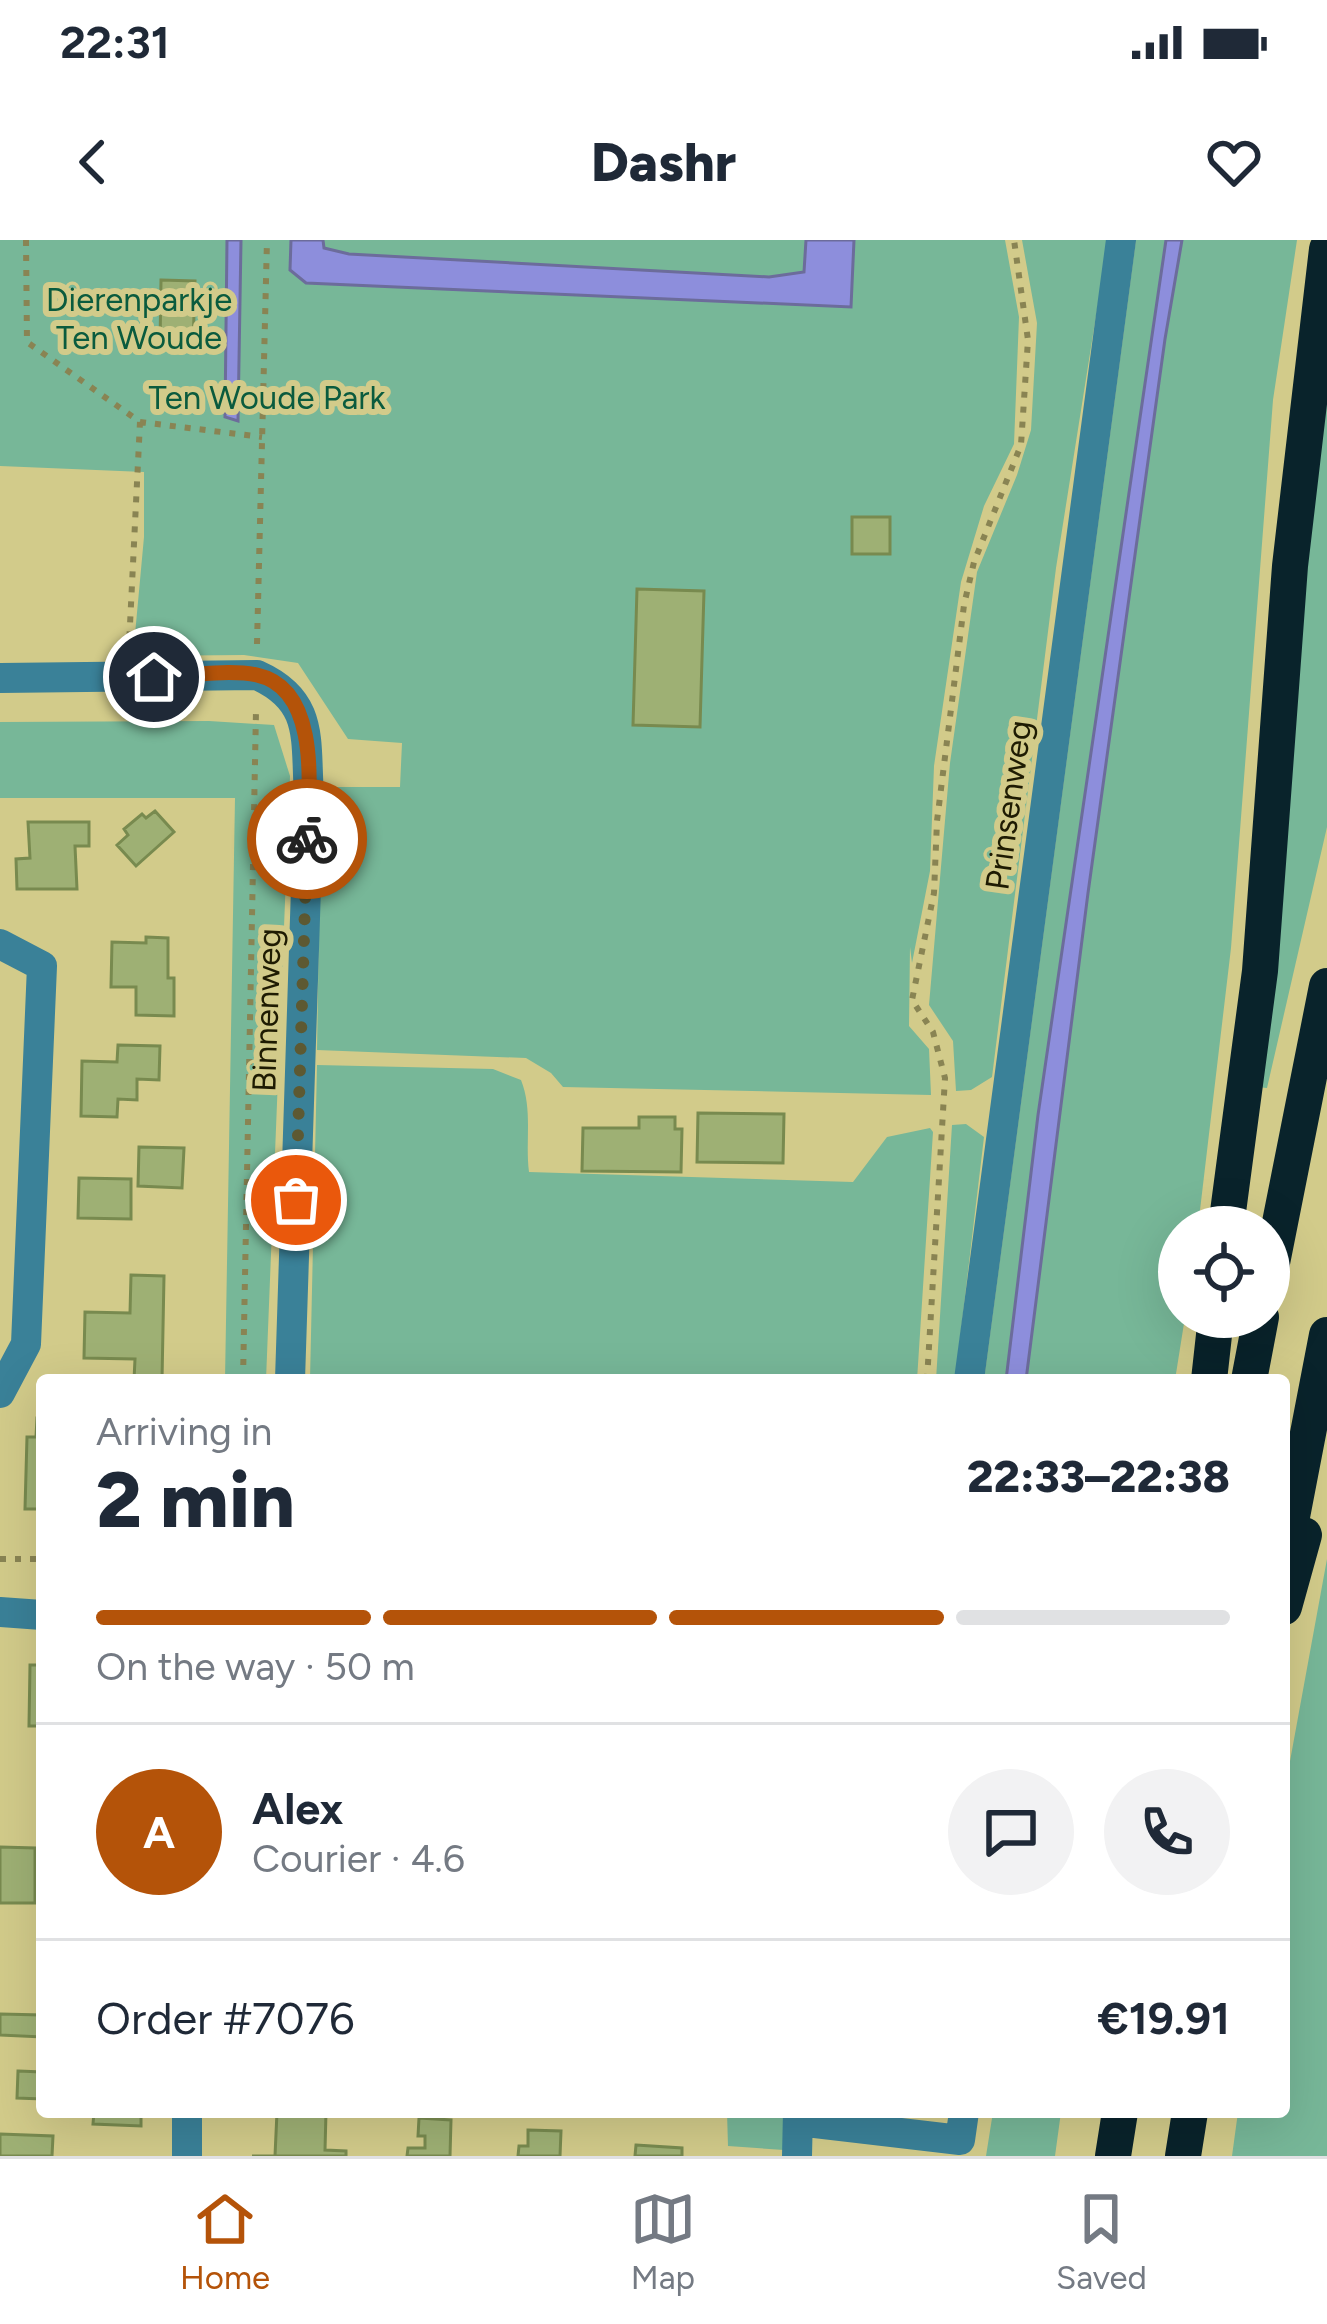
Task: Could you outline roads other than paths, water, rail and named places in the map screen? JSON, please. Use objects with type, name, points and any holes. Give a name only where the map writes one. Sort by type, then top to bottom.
[{"type":"highway","points":[[1229,1206],[1260,970],[1290,566],[1327,249]]},
{"type":"highway","points":[[1283,1206],[1327,986]]},
{"type":"highway","points":[[1290,1527],[1327,1335]]},
{"type":"highway","points":[[1210,1374],[1214,1338]]},
{"type":"highway","points":[[1250,1374],[1258,1338]]},
{"type":"highway","points":[[1290,1585],[1327,1456]]},
{"type":"highway","points":[[1113,2156],[1119,2118]]},
{"type":"highway","points":[[1183,2156],[1189,2118]]},
{"type":"street","name":"Prinsenweg","points":[[970,1374],[1121,240]]},
{"type":"street","name":"Binnenweg","points":[[0,678],[256,675],[287,693],[303,715],[309,795],[290,1374]]},
{"type":"street","points":[[0,944],[42,966],[26,1344],[0,1393]]},
{"type":"street","points":[[0,1612],[36,1615]]},
{"type":"street","points":[[187,2156],[188,2118]]},
{"type":"street","points":[[797,2156],[798,2118]]},
{"type":"street","points":[[831,2118],[962,2126]]},
{"type":"water","points":[[227,240],[241,240],[238,421],[225,417]]},
{"type":"water","points":[[291,240],[323,240],[324,248],[349,254],[769,277],[804,272],[806,240],[854,240],[851,307],[306,283],[290,270]]},
{"type":"water","points":[[1166,240],[1182,240],[1088,893],[1027,1374],[1007,1374],[1038,1115]]},
{"type":"park label","name":"Dierenparkje Ten Woude","points":[[139,318]]},
{"type":"park label","name":"Ten Woude Park","points":[[267,397]]}]
